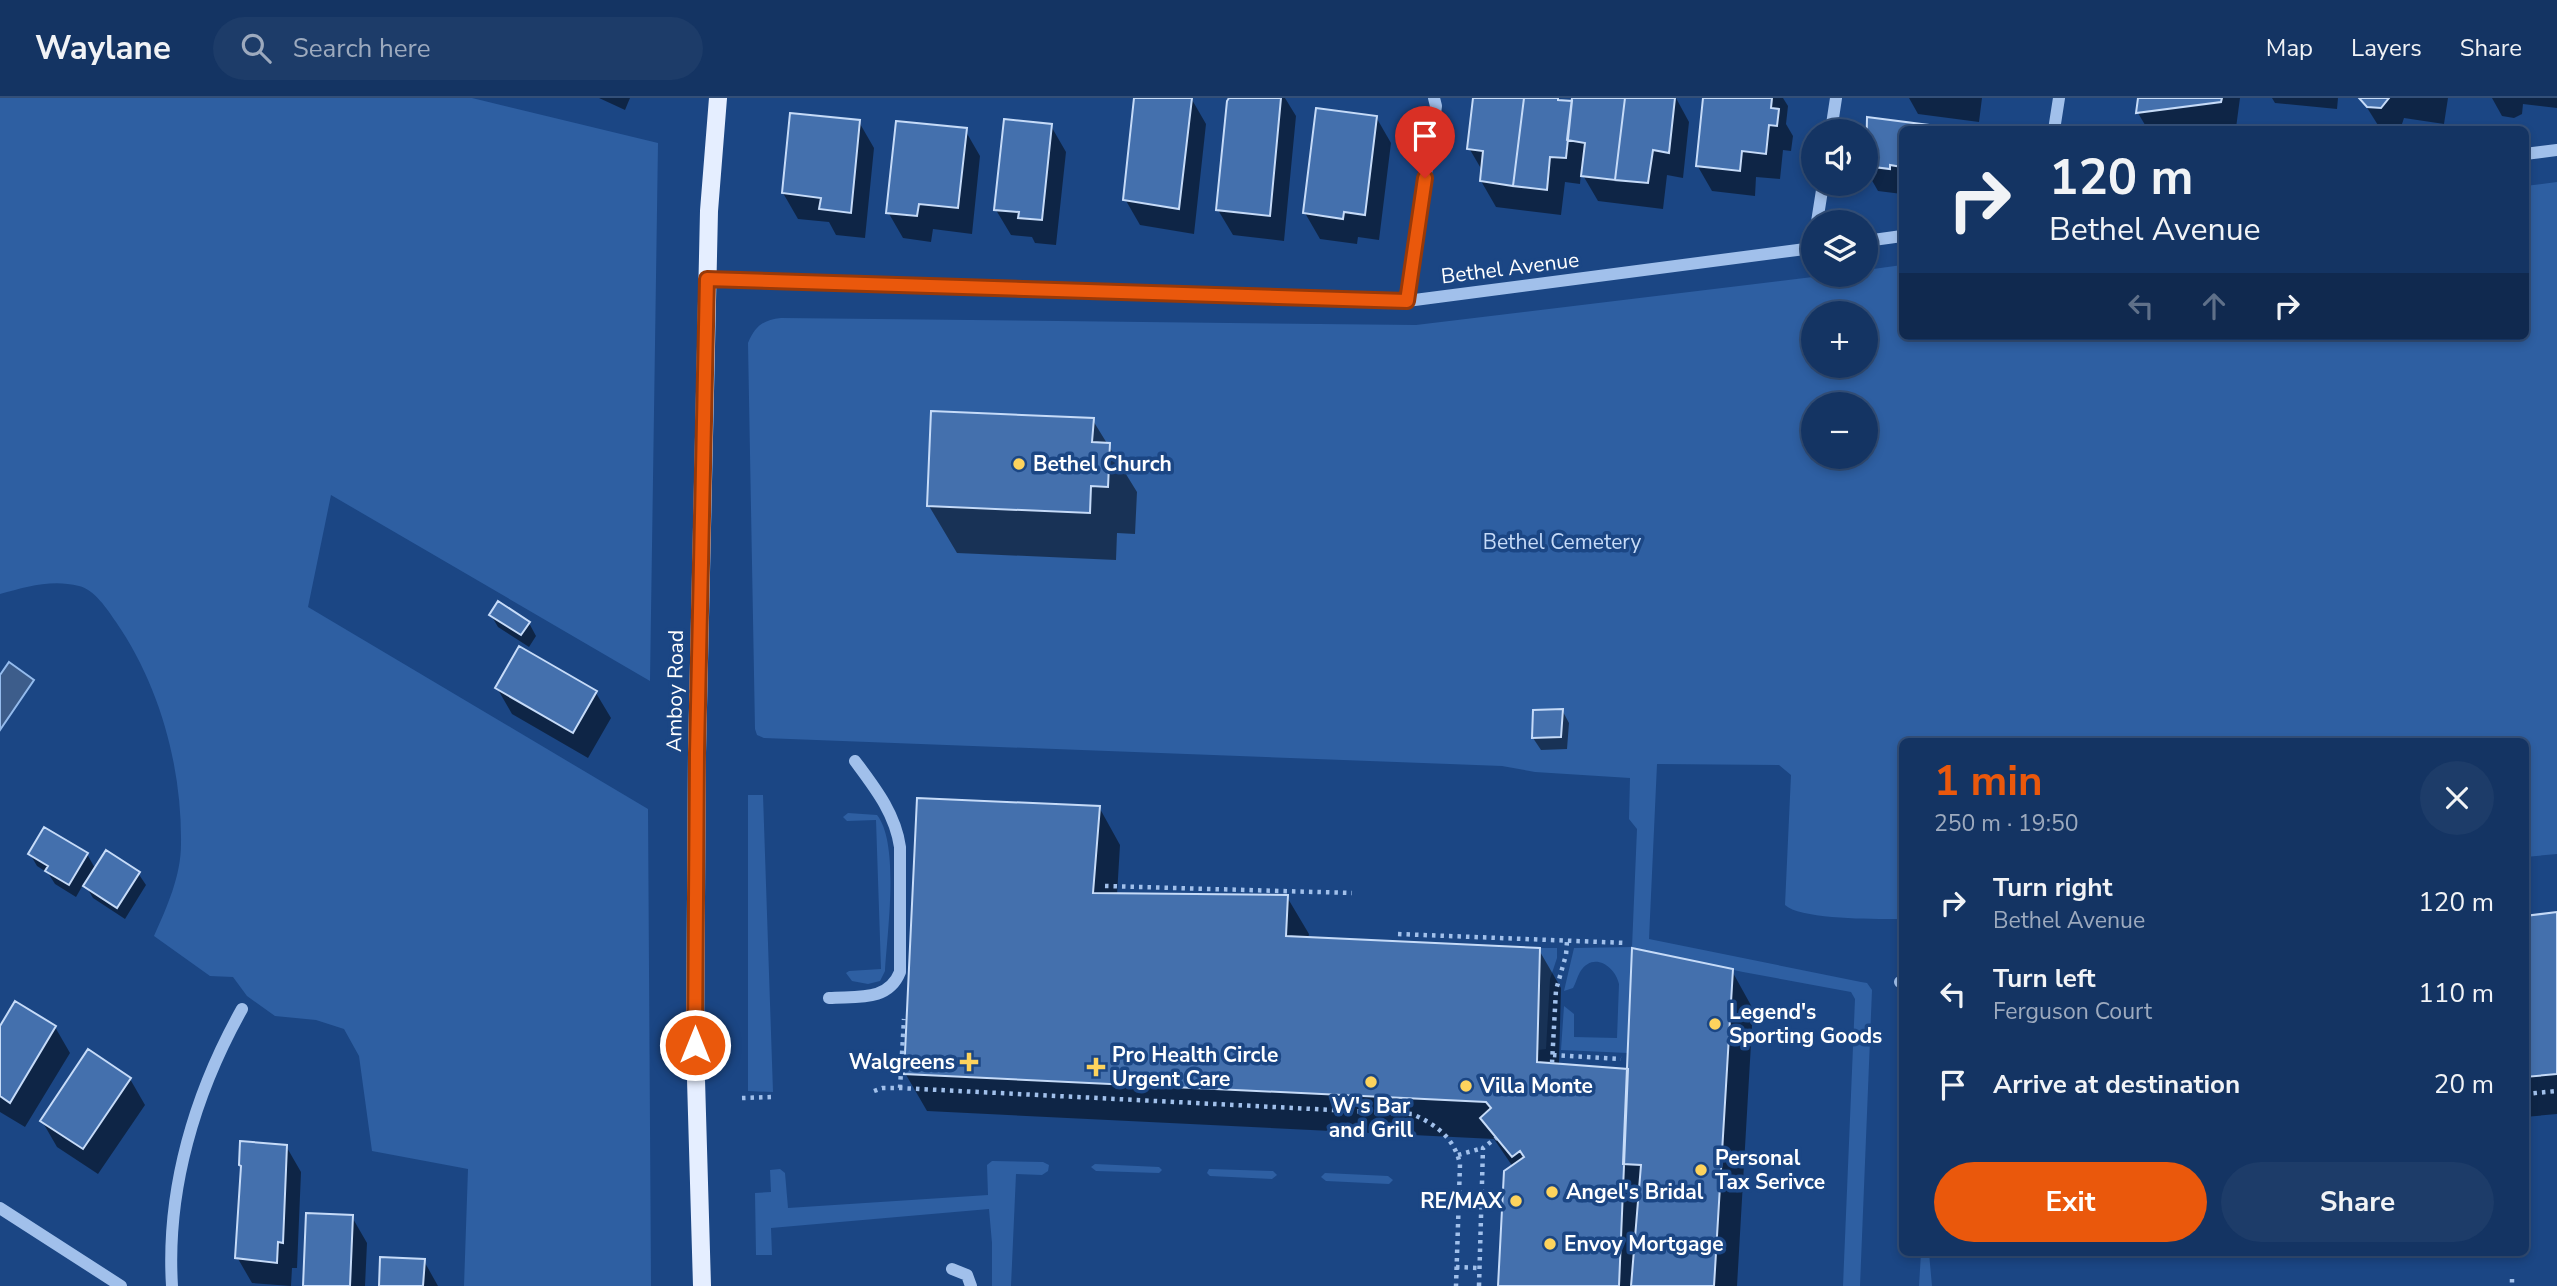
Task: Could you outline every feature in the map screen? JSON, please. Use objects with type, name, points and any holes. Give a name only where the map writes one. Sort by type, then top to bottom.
[{"type":"main road","name":"Amboy Road","points":[[702,1286],[695,1031],[697,753],[709,211],[718,98]]},
{"type":"street","points":[[1407,301],[1436,106],[1434,98]]},
{"type":"street","points":[[1833,119],[1836,98]]},
{"type":"street","points":[[2055,126],[2059,98]]},
{"type":"street","points":[[2529,154],[2557,150]]},
{"type":"street","points":[[1878,239],[1899,236]]},
{"type":"street","name":"Bethel Avenue","points":[[707,279],[1407,301],[1801,250]]},
{"type":"street","points":[[829,998],[884,992],[895,982],[900,972],[900,847],[897,829],[887,806],[855,761]]},
{"type":"street","points":[[172,1286],[170,1246],[180,1171],[196,1109],[226,1038],[242,1009]]},
{"type":"street","points":[[0,1208],[121,1286]]},
{"type":"street","points":[[952,1269],[967,1275],[971,1286]]},
{"type":"path","points":[[1105,886],[1352,893]]},
{"type":"path","points":[[1398,934],[1627,943]]},
{"type":"path","points":[[1552,1063],[1556,990],[1567,941]]},
{"type":"path","points":[[900,1088],[904,1020]]},
{"type":"path","points":[[1553,1055],[1621,1059]]},
{"type":"path","points":[[874,1091],[900,1088],[1402,1112],[1430,1122],[1447,1136],[1458,1155],[1460,1164],[1456,1286]]},
{"type":"path","points":[[2529,1094],[2557,1091]]},
{"type":"path","points":[[742,1098],[772,1097]]},
{"type":"path","points":[[1458,1155],[1483,1148],[1496,1138]]},
{"type":"path","points":[[1479,1286],[1483,1148]]},
{"type":"path","points":[[1459,1198],[1482,1200]]},
{"type":"path","points":[[1457,1267],[1479,1268]]},
{"type":"path","points":[[2512,1279],[2512,1286]]},
{"type":"green space","points":[[0,98],[472,98],[658,143],[650,681],[331,495],[308,607],[648,809],[651,1286],[464,1286],[468,1169],[372,1151],[359,1056],[344,1029],[316,1020],[275,1016],[247,996],[233,977],[210,976],[154,936],[176,880],[181,844],[172,757],[156,700],[145,673],[109,612],[85,588],[69,584],[49,584],[0,594]]},
{"type":"green space","name":"Bethel Cemetery","points":[[2557,182],[2557,854],[2529,857],[2529,738],[1899,738],[1899,919],[1823,916],[1807,914],[1785,905],[1791,775],[1779,765],[1657,764],[1649,939],[1867,983],[1872,990],[1860,1286],[1843,1286],[1855,999],[1851,992],[1632,948],[1628,1053],[1561,1050],[1564,1006],[1574,1014],[1574,1037],[1617,1038],[1619,984],[1617,977],[1608,967],[1603,963],[1591,962],[1580,972],[1573,988],[1564,991],[1574,948],[1632,947],[1637,829],[1629,819],[1630,778],[1535,772],[1502,766],[764,738],[757,735],[748,343],[760,325],[781,318],[1416,325],[1801,278],[1801,287],[1878,287],[1878,268],[1899,265],[1899,340],[2529,340],[2529,186]]},
{"type":"green space","points":[[748,795],[763,795],[773,1092],[748,1091]]},
{"type":"green space","points":[[848,813],[877,815],[888,846],[890,890],[885,971],[880,981],[868,984],[852,981],[846,973],[881,969],[876,820],[847,821],[843,817]]},
{"type":"green space","points":[[1540,948],[1557,948],[1557,958],[1550,979],[1546,1049],[1538,1050]]},
{"type":"green space","points":[[992,1161],[1043,1162],[1049,1165],[1048,1171],[1042,1175],[1016,1174],[1011,1286],[992,1286],[989,1209],[771,1228],[772,1255],[756,1255],[755,1193],[771,1192],[770,1170],[780,1169],[785,1173],[788,1208],[988,1195],[987,1165]]},
{"type":"green space","points":[[1095,1164],[1159,1167],[1162,1170],[1159,1173],[1096,1171],[1091,1167]]},
{"type":"green space","points":[[1209,1169],[1273,1171],[1277,1175],[1272,1179],[1210,1176],[1207,1173]]},
{"type":"green space","points":[[1325,1173],[1388,1176],[1393,1180],[1389,1184],[1326,1181],[1321,1177]]},
{"type":"green space","points":[[1921,1256],[1929,1256],[1932,1286],[1919,1286]]},
{"type":"shaded area","points":[[9,662],[34,680],[0,730],[0,675]]},
{"type":"building","points":[[1134,98],[1192,98],[1179,209],[1123,200]]},
{"type":"building","points":[[1229,98],[1281,98],[1270,216],[1216,210]]},
{"type":"building","points":[[1473,98],[1524,98],[1513,186],[1480,181],[1483,151],[1467,149]]},
{"type":"building","points":[[1524,98],[1558,98],[1572,101],[1566,158],[1550,157],[1547,190],[1513,186]]},
{"type":"building","points":[[1572,98],[1625,98],[1615,180],[1581,176],[1585,143],[1567,140]]},
{"type":"building","points":[[1625,98],[1675,98],[1669,153],[1653,150],[1648,183],[1615,180]]},
{"type":"building","points":[[1703,98],[1772,98],[1771,108],[1779,109],[1777,126],[1769,125],[1766,154],[1742,151],[1740,171],[1696,166]]},
{"type":"building","points":[[2138,98],[2222,98],[2221,102],[2136,113]]},
{"type":"building","points":[[2359,98],[2389,98],[2381,108],[2367,107]]},
{"type":"building","points":[[1316,108],[1377,116],[1365,215],[1344,212],[1343,219],[1303,213]]},
{"type":"building","points":[[790,113],[860,120],[851,213],[819,209],[821,198],[782,193]]},
{"type":"building","points":[[1867,117],[1937,126],[1899,126],[1899,166],[1890,165],[1890,169],[1878,168],[1878,119]]},
{"type":"building","points":[[1004,119],[1052,124],[1042,220],[1018,218],[1019,212],[994,210]]},
{"type":"building","points":[[896,121],[967,128],[958,208],[919,204],[917,216],[886,213]]},
{"type":"building","name":"Bethel Church","points":[[931,411],[1094,418],[1092,442],[1110,443],[1108,487],[1091,486],[1090,513],[927,506]]},
{"type":"building","points":[[498,601],[530,622],[521,635],[489,615]]},
{"type":"building","points":[[519,646],[597,691],[573,733],[495,688]]},
{"type":"building","points":[[1563,709],[1561,737],[1532,738],[1533,710]]},
{"type":"building","points":[[917,798],[1100,806],[1093,893],[1288,895],[1286,936],[1540,948],[1537,1062],[1628,1069],[1619,1286],[1498,1286],[1504,1171],[1524,1157],[1520,1151],[1512,1157],[1480,1118],[1491,1108],[1486,1102],[904,1074]]},
{"type":"building","points":[[44,827],[88,853],[69,885],[45,871],[48,866],[28,854]]},
{"type":"building","points":[[106,850],[140,872],[117,908],[83,886]]},
{"type":"building","points":[[2557,912],[2557,1074],[2529,1077],[2529,916]]},
{"type":"building","points":[[1632,948],[1733,969],[1714,1286],[1631,1286],[1641,1165],[1623,1164]]},
{"type":"building","points":[[15,1001],[56,1026],[10,1103],[0,1096],[0,1026]]},
{"type":"building","points":[[88,1049],[131,1078],[83,1149],[40,1121]]},
{"type":"building","points":[[240,1141],[287,1145],[283,1243],[278,1242],[277,1263],[235,1258]]},
{"type":"building","points":[[306,1213],[353,1215],[350,1286],[303,1286]]},
{"type":"building","points":[[380,1257],[425,1259],[423,1286],[379,1286]]},
{"type":"place","name":"Bethel Church","points":[[1019,464]]},
{"type":"place","name":"Legend's Sporting Goods","points":[[1715,1024]]},
{"type":"place","name":"Walgreens","points":[[969,1062]]},
{"type":"place","name":"Pro Health Circle Urgent Care","points":[[1096,1067]]},
{"type":"place","name":"W's Bar and Grill","points":[[1371,1082]]},
{"type":"place","name":"Villa Monte","points":[[1466,1086]]},
{"type":"place","name":"Personal Tax Serivce","points":[[1701,1170]]},
{"type":"place","name":"Angel's Bridal","points":[[1552,1192]]},
{"type":"place","name":"RE/MAX","points":[[1516,1201]]},
{"type":"place","name":"Envoy Mortgage","points":[[1550,1244]]},
{"type":"route","points":[[695,1045],[697,753],[707,279],[1407,301],[1425,178]]}]
